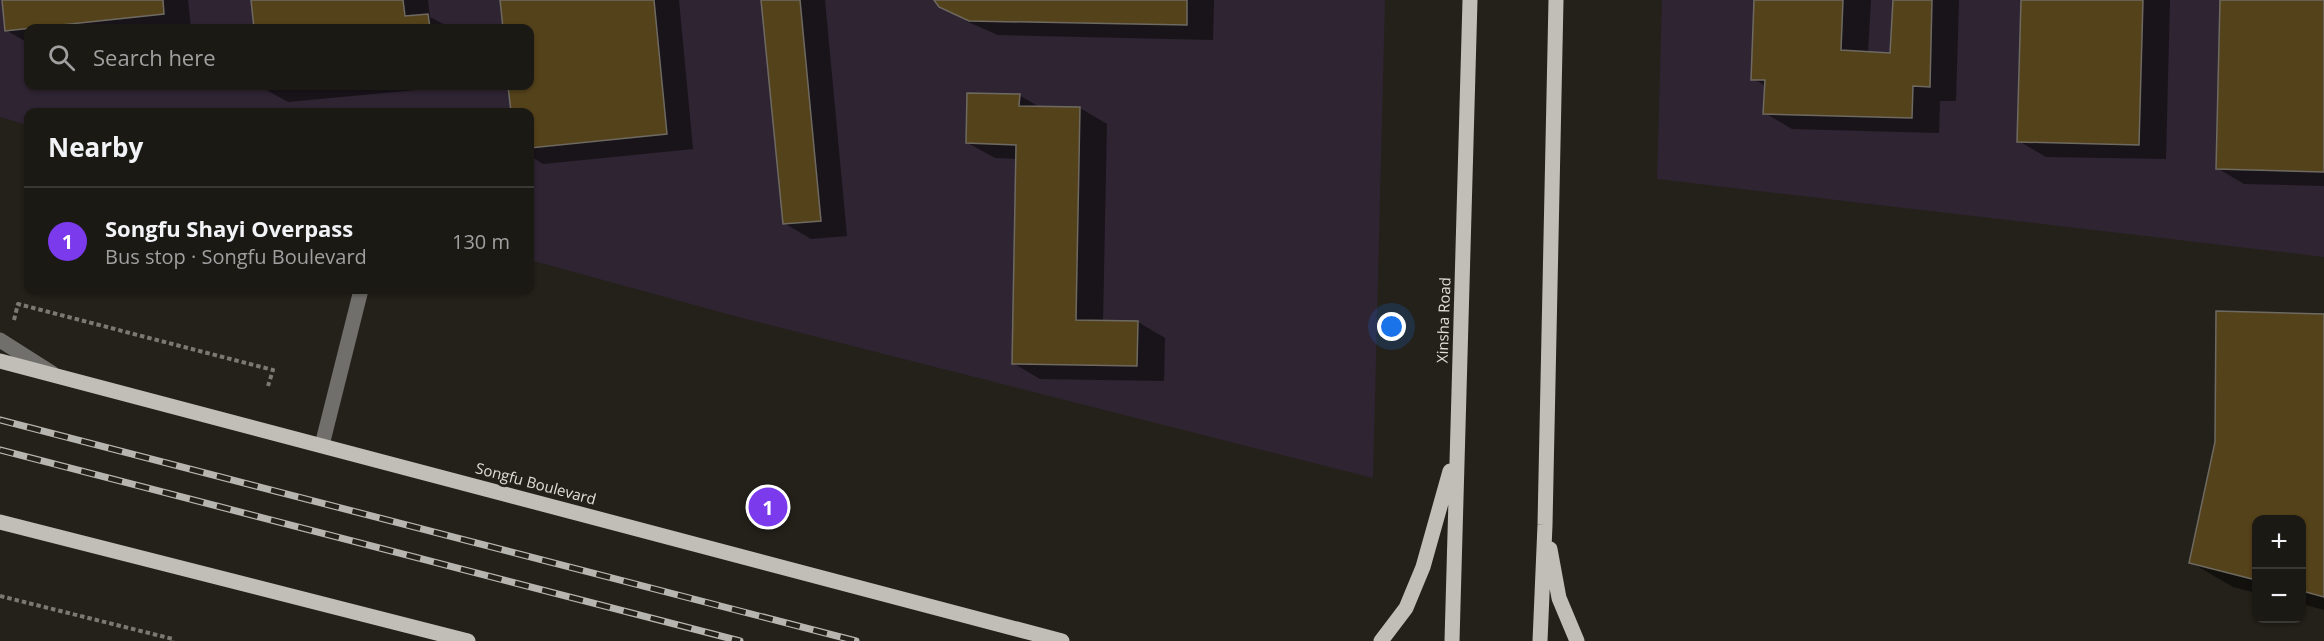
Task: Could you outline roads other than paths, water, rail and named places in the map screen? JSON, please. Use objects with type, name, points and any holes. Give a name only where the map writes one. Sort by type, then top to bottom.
[{"type":"main road","name":"Xinsha Road","points":[[1452,641],[1470,0]]},
{"type":"main road","points":[[1540,641],[1545,525],[1556,0]]},
{"type":"main road","name":"Songfu Boulevard","points":[[0,361],[1062,641]]},
{"type":"main road","points":[[1381,641],[1406,608],[1423,567],[1458,442]]},
{"type":"main road","points":[[0,522],[468,641]]},
{"type":"main road","points":[[1545,525],[1559,598],[1577,641]]},
{"type":"street","points":[[322,445],[360,294]]},
{"type":"street","points":[[0,340],[55,375]]},
{"type":"railway","points":[[0,420],[856,641]]},
{"type":"railway","points":[[0,450],[740,641]]},
{"type":"place","name":"Songfu Shayi Overpass","points":[[768,507]]}]
